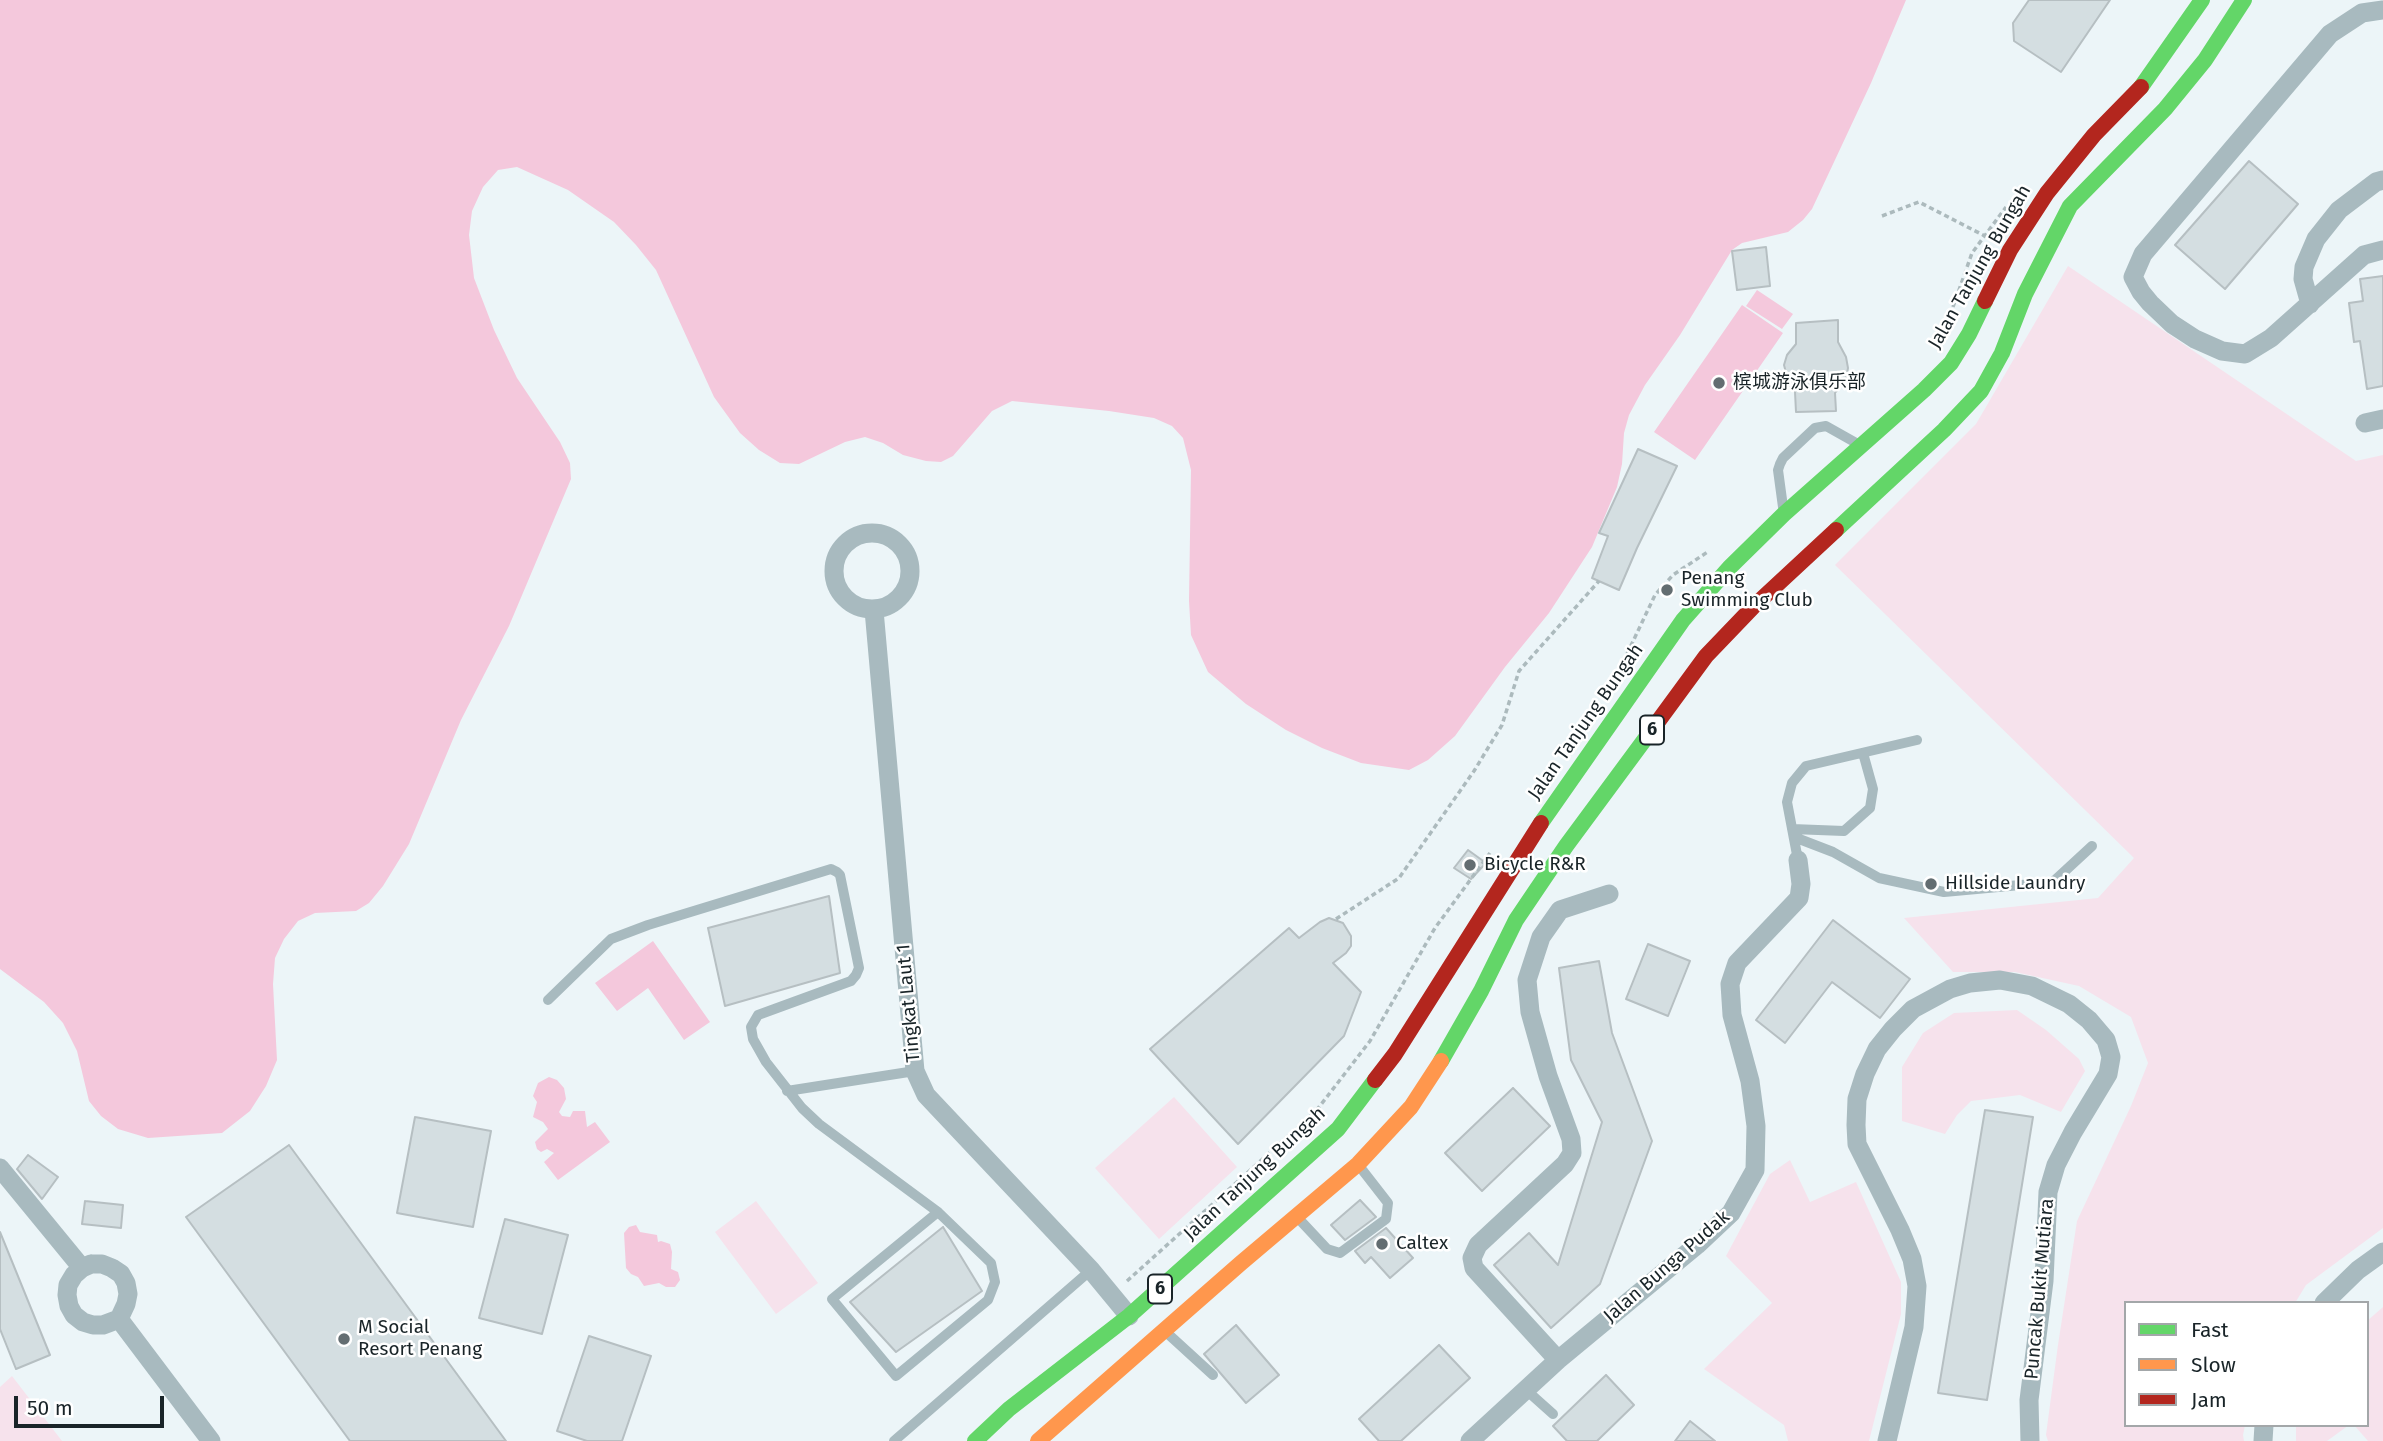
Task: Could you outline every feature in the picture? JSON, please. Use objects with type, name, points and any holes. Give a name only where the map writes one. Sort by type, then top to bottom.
[{"type":"main road","name":"Jalan Tanjung Bungah","points":[[975,1441],[1009,1409],[1129,1316],[1338,1129],[1395,1054],[1532,836],[1683,620],[1728,568],[1784,514],[1951,363],[1969,334],[2010,250],[2047,193],[2094,135],[2141,87],[2202,0]]},
{"type":"main road","name":"6","points":[[1038,1441],[1358,1164],[1411,1107],[1481,992],[1516,920],[1566,846],[1706,656],[1753,607],[1944,430],[1981,391],[2002,353],[2025,294],[2070,206],[2165,109],[2205,60],[2245,0]]},
{"type":"main road","points":[[1048,1441],[1056,1425]]},
{"type":"street","points":[[2383,9],[2362,13],[2330,34],[2143,254],[2133,277],[2150,303],[2172,324],[2195,339],[2222,351],[2245,354],[2271,338],[2364,255],[2383,250]]},
{"type":"street","points":[[2310,304],[2303,279],[2304,267],[2316,239],[2339,210],[2383,180]]},
{"type":"street","name":"Tingkat Laut 1","points":[[874,610],[915,1071],[926,1094],[1091,1269],[1129,1316]]},
{"type":"street","name":"Jalan Bunga Pudak","points":[[1471,1441],[1558,1360],[1697,1245],[1731,1213],[1755,1170],[1756,1126],[1750,1081],[1732,1015],[1730,984],[1737,963],[1799,898],[1801,884],[1798,859]]},
{"type":"street","points":[[1558,1360],[1474,1268],[1472,1258],[1478,1245],[1564,1164],[1572,1153],[1571,1139],[1548,1076],[1530,1012],[1527,980],[1541,937],[1560,910],[1609,894]]},
{"type":"street","name":"Puncak Bukit Mutiara","points":[[1887,1441],[1914,1327],[1917,1286],[1912,1259],[1900,1230],[1857,1143],[1857,1099],[1877,1049],[1913,1010],[1950,989],[1970,982],[2000,980],[2032,986],[2069,1004],[2089,1020],[2106,1040],[2111,1057],[2108,1074],[2056,1165],[2048,1192],[2044,1281],[2029,1400],[2030,1441]]},
{"type":"street","points":[[0,1168],[82,1268]]},
{"type":"street","points":[[2326,1301],[2358,1270],[2383,1252]]},
{"type":"street","points":[[102,1264],[121,1274],[128,1294],[119,1319],[103,1325],[93,1325],[74,1315],[69,1306],[68,1284],[82,1268],[102,1264]]},
{"type":"street","points":[[119,1319],[211,1441]]},
{"type":"lane","points":[[1784,514],[1780,495],[1780,464],[1815,428],[1826,426],[1862,446]]},
{"type":"lane","points":[[1798,859],[1787,802],[1792,783],[1806,766],[1917,740]]},
{"type":"lane","points":[[1793,833],[1844,831],[1870,808],[1873,789],[1863,753]]},
{"type":"lane","points":[[1793,833],[1879,878],[1944,892],[2053,882],[2092,846]]},
{"type":"lane","points":[[548,1000],[611,939],[648,925],[831,869],[841,875],[859,968],[856,975],[851,981],[758,1015],[751,1027],[753,1038],[787,1091],[819,1124],[937,1212],[992,1263],[995,1282],[988,1300],[895,1376],[832,1299],[937,1212]]},
{"type":"lane","points":[[787,1091],[915,1071]]},
{"type":"lane","points":[[1297,1217],[1327,1249],[1340,1253],[1386,1219],[1388,1203],[1358,1164]]},
{"type":"lane","points":[[894,1441],[1091,1269]]},
{"type":"lane","points":[[1164,1330],[1213,1375]]},
{"type":"lane","points":[[1525,1389],[1553,1414]]},
{"type":"path","points":[[1882,216],[1919,202],[1985,236]]},
{"type":"path","points":[[1336,919],[1399,878],[1474,771],[1502,725],[1518,671],[1599,581]]},
{"type":"shaded area","points":[[0,0],[1906,0],[1871,83],[1812,209],[1788,232],[1742,243],[1732,250],[1680,335],[1645,385],[1629,415],[1617,487],[1592,547],[1549,613],[1505,667],[1455,736],[1428,760],[1409,770],[1361,763],[1322,748],[1286,730],[1246,704],[1208,672],[1191,635],[1191,470],[1183,438],[1172,426],[1154,418],[1012,401],[992,411],[953,456],[941,462],[903,455],[883,443],[865,437],[845,442],[799,464],[780,463],[759,450],[740,433],[714,397],[656,270],[614,222],[568,190],[517,167],[498,170],[483,187],[472,211],[469,235],[474,278],[494,330],[517,378],[560,442],[570,463],[571,479],[509,626],[461,720],[409,844],[383,886],[369,903],[356,911],[315,913],[298,921],[284,939],[275,958],[273,984],[277,1060],[266,1086],[250,1111],[222,1133],[148,1138],[118,1129],[101,1116],[89,1101],[77,1051],[63,1023],[44,1002],[0,969]]},
{"type":"shaded area","points":[[2068,266],[2356,461],[2383,455],[2383,1228],[2306,1285],[2296,1301],[2124,1301],[2124,1427],[2245,1427],[2244,1441],[2048,1441],[2046,1435],[2077,1221],[2131,1106],[2148,1063],[2131,1017],[2079,986],[2015,972],[1953,972],[1904,918],[2098,898],[2134,858],[1835,565],[1976,424]]},
{"type":"shaded area","points":[[1757,290],[1793,314],[1782,329],[1746,306]]},
{"type":"shaded area","name":"槟城游泳俱乐部","points":[[1742,305],[1783,333],[1695,460],[1654,432]]},
{"type":"shaded area","points":[[653,941],[710,1022],[684,1040],[648,988],[617,1011],[595,983]]},
{"type":"shaded area","points":[[2017,1010],[2046,1030],[2079,1059],[2085,1071],[2061,1112],[2020,1095],[1971,1101],[1957,1115],[1945,1134],[1902,1121],[1902,1067],[1923,1033],[1954,1013]]},
{"type":"shaded area","points":[[549,1077],[557,1080],[564,1088],[566,1099],[559,1112],[562,1116],[570,1117],[573,1111],[585,1111],[587,1127],[595,1122],[610,1142],[558,1180],[544,1162],[554,1153],[547,1149],[541,1152],[535,1142],[548,1129],[543,1122],[533,1117],[537,1102],[533,1096],[538,1083]]},
{"type":"shaded area","points":[[1174,1097],[1237,1167],[1159,1239],[1095,1168]]},
{"type":"shaded area","points":[[1790,1160],[1810,1202],[1856,1182],[1901,1282],[1901,1314],[1869,1441],[1788,1441],[1784,1425],[1704,1369],[1772,1303],[1726,1256],[1770,1174]]},
{"type":"shaded area","points":[[756,1201],[818,1283],[776,1314],[715,1232]]},
{"type":"shaded area","points":[[636,1225],[640,1232],[657,1235],[658,1242],[670,1244],[671,1269],[678,1272],[680,1280],[675,1287],[666,1287],[659,1283],[644,1286],[638,1277],[626,1268],[624,1233],[629,1227]]},
{"type":"shaded area","points":[[2383,1307],[2383,1441],[2368,1441],[2356,1427],[2369,1427],[2369,1319]]},
{"type":"shaded area","points":[[12,1376],[62,1441],[0,1441],[0,1387]]},
{"type":"shaded area","points":[[2296,1427],[2346,1427],[2327,1441],[2296,1441]]},
{"type":"building","points":[[2029,0],[2110,0],[2061,72],[2014,41],[2013,23]]},
{"type":"building","points":[[2249,161],[2298,204],[2225,289],[2175,245]]},
{"type":"building","points":[[1766,247],[1770,286],[1737,290],[1732,251]]},
{"type":"building","points":[[2383,276],[2383,386],[2367,389],[2360,341],[2354,342],[2349,303],[2363,301],[2360,279]]},
{"type":"building","points":[[1838,320],[1838,342],[1848,368],[1846,379],[1835,393],[1836,411],[1796,412],[1795,392],[1789,384],[1784,365],[1787,355],[1796,344],[1796,323]]},
{"type":"building","points":[[1638,449],[1677,466],[1619,590],[1592,578],[1608,536],[1599,533]]},
{"type":"building","name":"Bicycle R&R","points":[[1468,850],[1486,863],[1471,879],[1454,868]]},
{"type":"building","points":[[829,896],[840,973],[725,1006],[708,928]]},
{"type":"building","points":[[1329,918],[1343,923],[1351,936],[1351,946],[1333,963],[1361,992],[1344,1036],[1238,1144],[1150,1049],[1289,928],[1299,938]]},
{"type":"building","points":[[1833,920],[1910,979],[1880,1018],[1832,982],[1785,1043],[1756,1020]]},
{"type":"building","points":[[1648,944],[1690,961],[1668,1016],[1626,999]]},
{"type":"building","points":[[1599,961],[1612,1033],[1652,1141],[1600,1284],[1551,1328],[1494,1265],[1529,1233],[1558,1265],[1602,1122],[1571,1060],[1559,968]]},
{"type":"building","points":[[1513,1088],[1550,1126],[1482,1191],[1445,1153]]},
{"type":"building","points":[[1985,1110],[2033,1117],[1987,1400],[1938,1393]]},
{"type":"building","points":[[415,1117],[491,1131],[473,1227],[397,1213]]},
{"type":"building","points":[[289,1145],[506,1441],[350,1441],[186,1217]]},
{"type":"building","points":[[28,1155],[58,1177],[42,1199],[17,1169]]},
{"type":"building","points":[[1360,1200],[1376,1217],[1345,1240],[1331,1225]]},
{"type":"building","points":[[85,1201],[123,1205],[121,1228],[82,1224]]},
{"type":"building","points":[[505,1219],[568,1235],[542,1334],[479,1318]]},
{"type":"building","points":[[943,1227],[982,1291],[896,1352],[850,1302]]},
{"type":"building","points":[[1386,1228],[1413,1258],[1390,1278],[1371,1257],[1365,1263],[1355,1251]]},
{"type":"building","points":[[0,1232],[50,1355],[16,1369],[0,1329]]},
{"type":"building","points":[[1236,1325],[1279,1375],[1246,1403],[1204,1354]]},
{"type":"building","points":[[589,1336],[651,1356],[622,1441],[587,1441],[557,1431]]},
{"type":"building","points":[[1439,1345],[1470,1378],[1401,1441],[1379,1441],[1359,1419]]},
{"type":"building","points":[[1606,1375],[1634,1405],[1597,1441],[1567,1441],[1553,1426]]},
{"type":"building","points":[[1690,1421],[1715,1441],[1675,1441]]},
{"type":"traffic: fast","points":[[2141,87],[2202,0]]},
{"type":"traffic: fast","points":[[1836,530],[1944,430],[1981,391],[2002,353],[2025,294],[2070,206],[2165,109],[2205,60],[2244,0]]},
{"type":"traffic: fast","points":[[1541,823],[1683,620],[1729,568],[1784,514],[1951,363],[1985,301]]},
{"type":"traffic: fast","points":[[1441,1061],[1481,991],[1516,920],[1566,846],[1651,731]]},
{"type":"traffic: fast","points":[[975,1441],[1009,1409],[1129,1316],[1338,1129],[1375,1080]]},
{"type":"traffic: slow","points":[[1038,1441],[1358,1164],[1411,1107],[1441,1061]]},
{"type":"traffic: jam","points":[[1985,301],[2010,250],[2047,193],[2094,135],[2141,87]]},
{"type":"traffic: jam","points":[[1651,731],[1706,656],[1753,607],[1836,530]]},
{"type":"traffic: jam","points":[[1375,1080],[1395,1054],[1541,823]]},
{"type":"place","name":"槟城游泳俱乐部","points":[[1719,383]]},
{"type":"place","name":"Penang Swimming Club","points":[[1667,590]]},
{"type":"place","name":"Bicycle R&R","points":[[1470,865]]},
{"type":"place","name":"Hillside Laundry","points":[[1931,884]]},
{"type":"place","name":"Caltex","points":[[1382,1244]]},
{"type":"place","name":"M Social Resort Penang","points":[[344,1339]]}]
